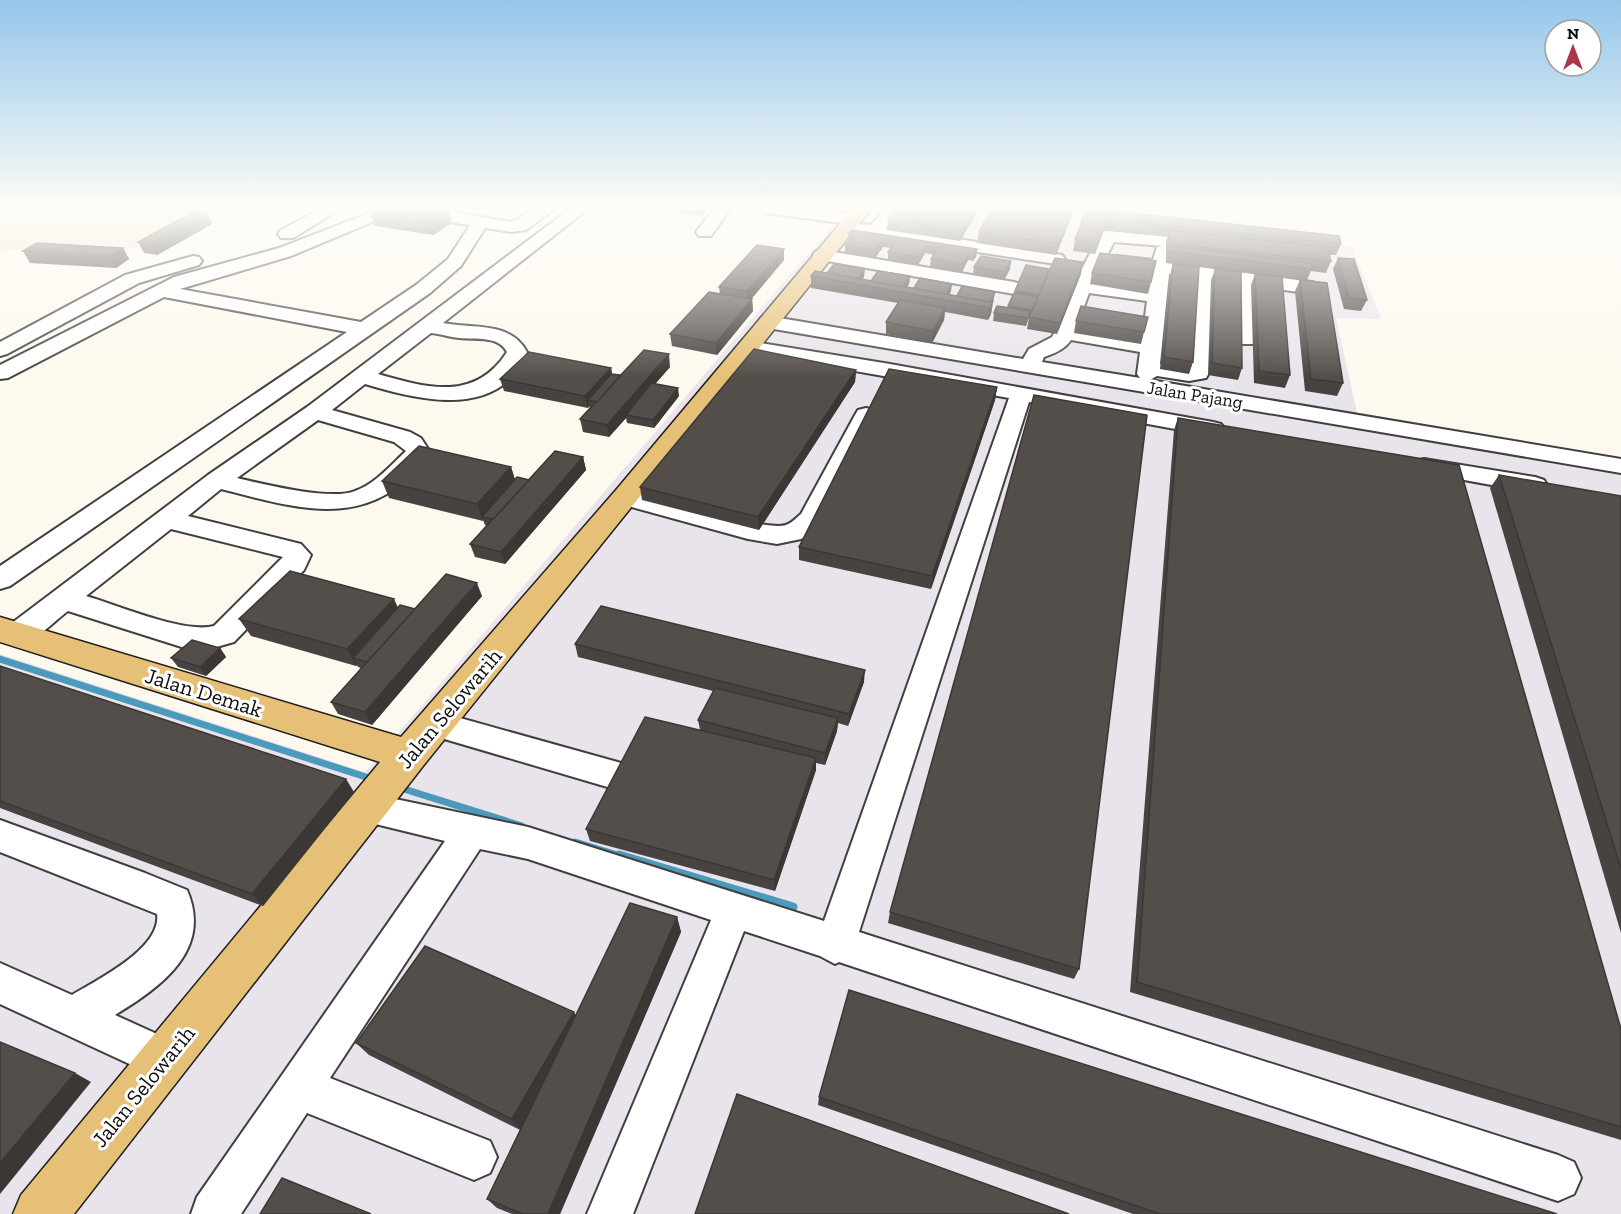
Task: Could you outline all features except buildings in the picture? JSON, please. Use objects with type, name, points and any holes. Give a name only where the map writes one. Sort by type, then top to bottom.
[{"type":"main road","name":"Jalan Selowarih","points":[[40,1214],[409,755],[626,497],[814,265]]},
{"type":"main road","name":"Jalan Demak","points":[[9,632],[409,755]]},
{"type":"street","points":[[0,350],[132,279],[181,265]]},
{"type":"street","points":[[0,373],[181,281],[240,265]]},
{"type":"street","points":[[0,579],[423,289],[452,265]]},
{"type":"street","points":[[9,632],[64,599],[217,480],[315,412],[507,265]]},
{"type":"street","points":[[878,265],[1014,288]]},
{"type":"street","points":[[835,945],[1028,371],[1060,341],[1073,314],[1082,286],[1094,265]]},
{"type":"street","points":[[1141,265],[1312,288]]},
{"type":"street","points":[[1148,371],[1162,265]]},
{"type":"street","points":[[758,334],[890,370],[1148,371],[1188,375],[1198,373],[1206,274]]},
{"type":"street","points":[[1246,280],[1248,340]]},
{"type":"street","points":[[1082,286],[1158,297]]},
{"type":"street","points":[[161,291],[364,329]]},
{"type":"street","points":[[1073,314],[1096,318]]},
{"type":"street","points":[[1131,323],[1154,326]]},
{"type":"street","points":[[362,376],[429,394],[456,394],[482,387],[499,377],[513,362],[517,352],[514,345],[507,339],[493,334],[461,332],[427,326]]},
{"type":"street","points":[[1064,333],[1151,348]]},
{"type":"street","name":"Jalan Pajang","points":[[758,334],[1028,371],[1621,466]]},
{"type":"street","points":[[626,497],[748,530],[777,535],[792,533],[810,519],[890,370]]},
{"type":"street","points":[[1028,371],[1231,432]]},
{"type":"street","points":[[1148,371],[1334,407]]},
{"type":"street","points":[[217,480],[250,490],[339,502],[362,498],[374,491],[418,452],[413,443],[402,437],[315,412]]},
{"type":"street","points":[[1408,463],[1562,490]]},
{"type":"street","points":[[64,599],[188,638],[206,639],[224,634],[294,563],[298,555],[292,550],[168,519]]},
{"type":"street","points":[[435,724],[621,777]]},
{"type":"street","points":[[368,808],[528,843],[734,909],[835,945],[1558,1178]]},
{"type":"street","points":[[214,1214],[472,831]]},
{"type":"street","points":[[0,836],[174,903],[177,922],[168,946],[137,978],[74,1017]]},
{"type":"street","points":[[610,1214],[734,909]]},
{"type":"street","points":[[0,983],[164,1059]]},
{"type":"street","points":[[299,1088],[474,1157]]},
{"type":"shaded area","points":[[798,265],[1359,265],[1381,319],[1336,318],[1361,431],[1621,475],[1621,1214],[0,1214],[0,654],[365,772]]},
{"type":"waterway","points":[[0,659],[369,778]]},
{"type":"waterway","points":[[404,789],[522,826]]},
{"type":"waterway","points":[[575,842],[624,857]]},
{"type":"waterway","points":[[619,855],[793,907]]}]
